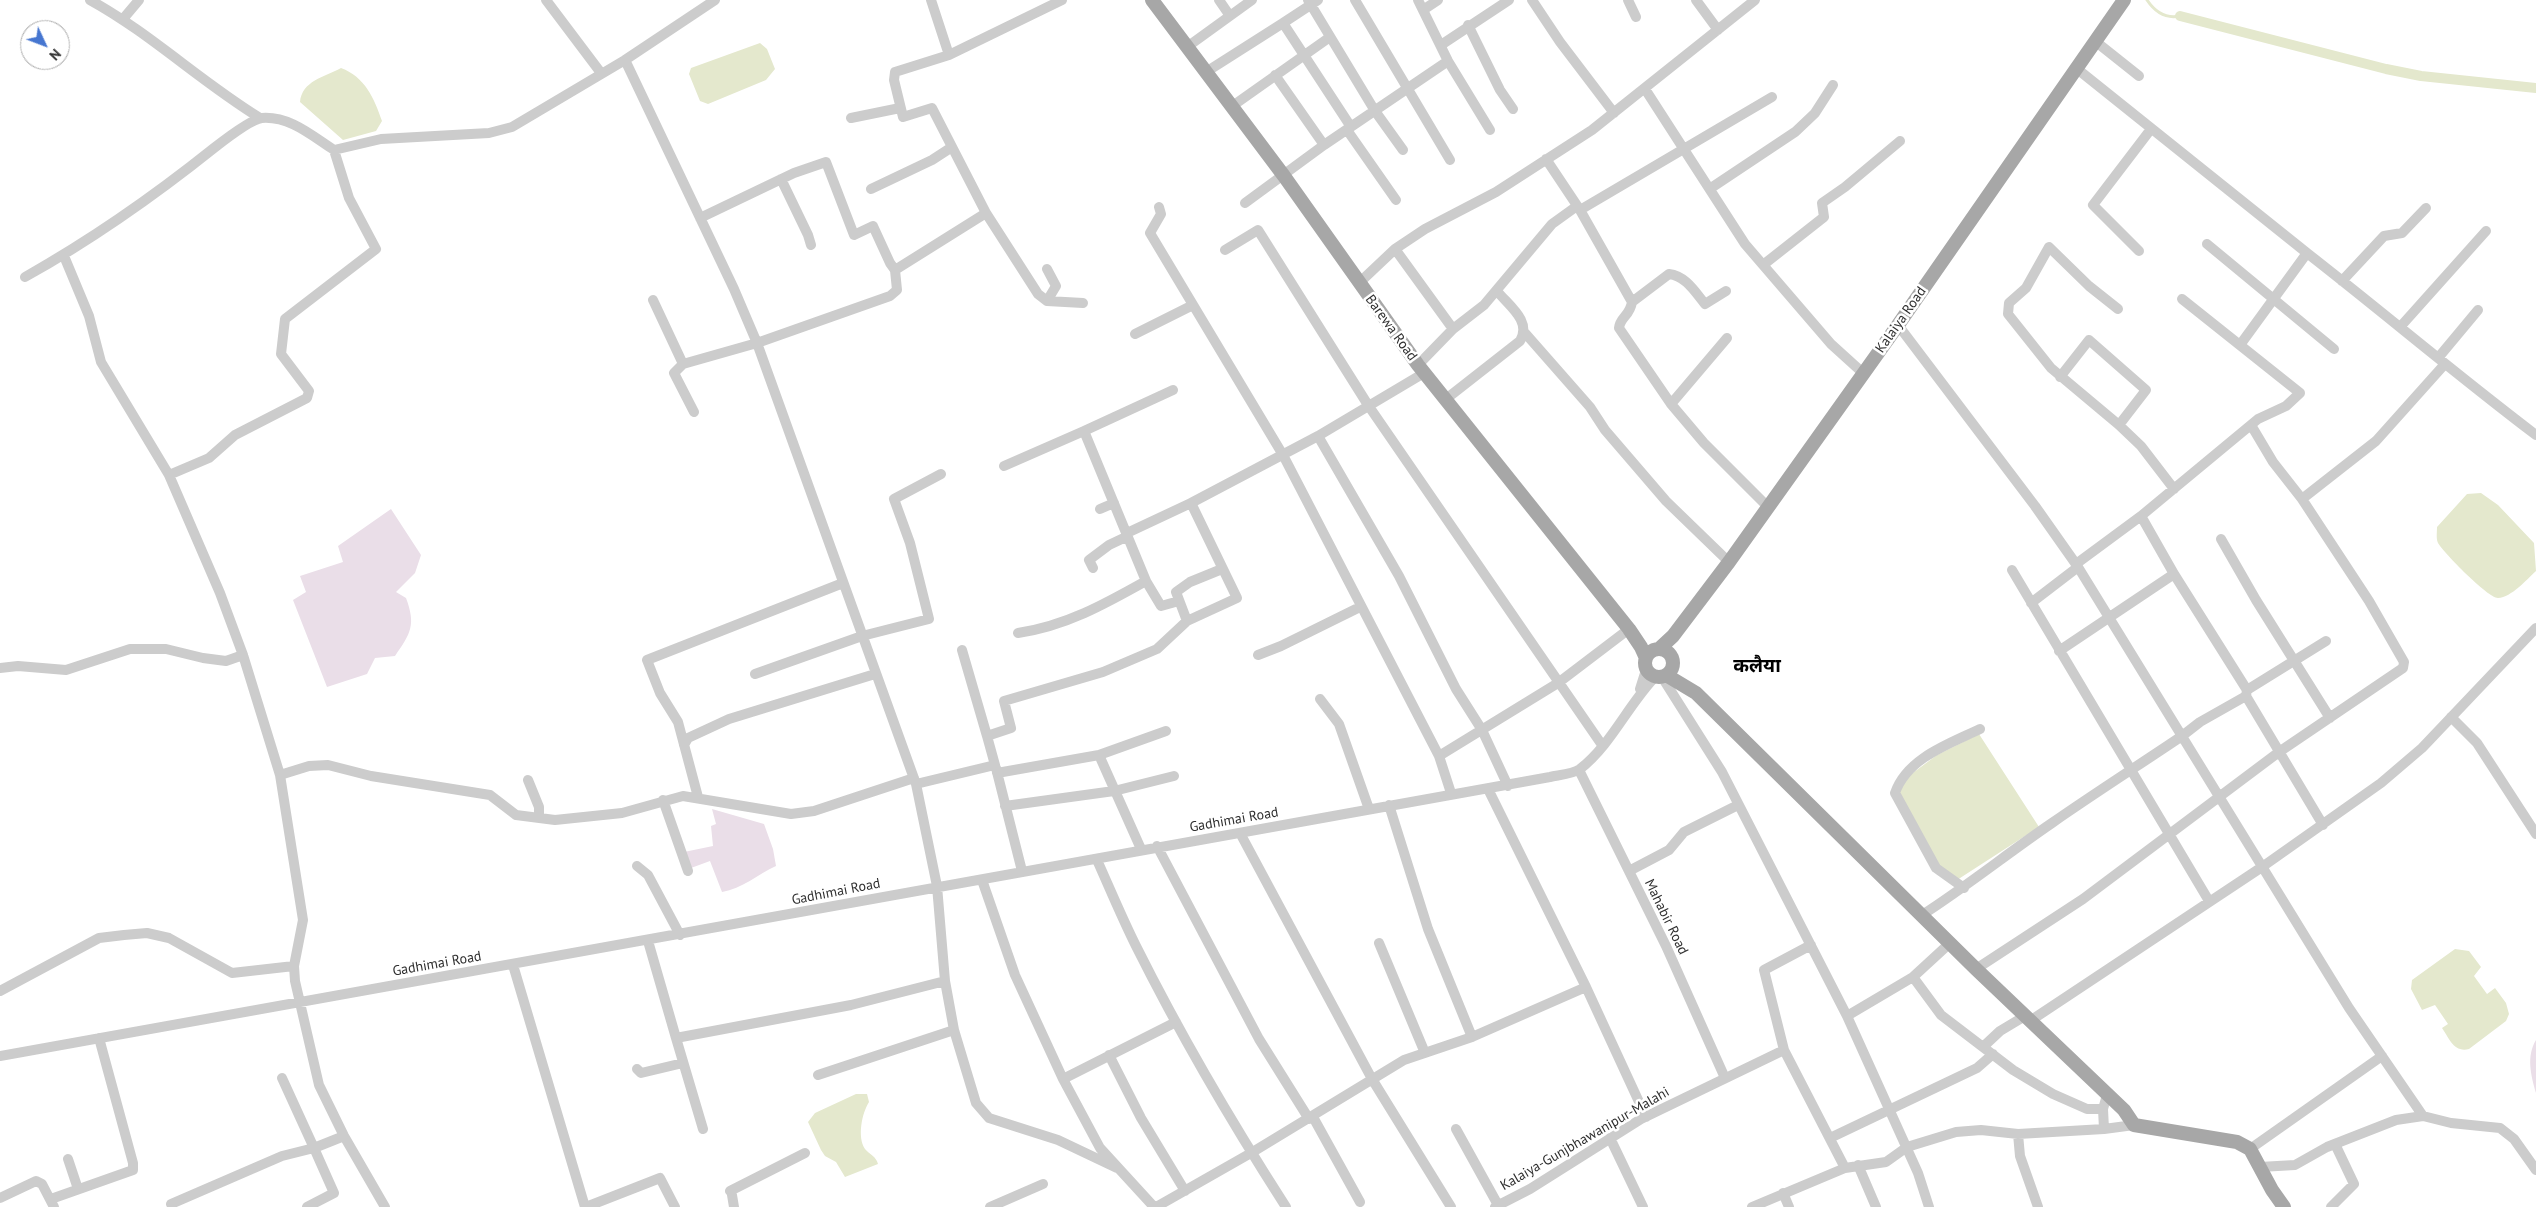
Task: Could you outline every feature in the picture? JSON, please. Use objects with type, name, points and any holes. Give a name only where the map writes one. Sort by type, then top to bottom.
[{"type":"main road","name":"Barewa Road","points":[[1152,0],[1284,176],[1421,369],[1629,629],[1655,668],[1696,693],[1922,916]]},
{"type":"main road","name":"Kalaiya Road","points":[[1662,650],[1729,562],[1898,325],[2124,0]]},
{"type":"main road","points":[[1662,650],[1673,661],[1655,668],[1662,650]]},
{"type":"main road","points":[[1922,916],[2124,1110],[2134,1125],[2237,1142],[2250,1149],[2284,1207]]},
{"type":"street","points":[[90,0],[123,19],[155,44],[260,118],[292,123],[334,150],[349,198],[376,248],[285,319],[281,354],[309,391],[306,398],[235,435],[209,458],[168,475]]},
{"type":"street","points":[[123,19],[139,0]]},
{"type":"street","points":[[546,0],[601,73]]},
{"type":"street","points":[[334,150],[381,139],[489,133],[512,127],[625,60],[715,0]]},
{"type":"street","points":[[931,0],[949,55]]},
{"type":"street","points":[[1062,0],[949,55],[895,72],[894,80],[902,117],[932,108],[986,213],[1038,294],[1047,300],[1062,303],[1083,303]]},
{"type":"street","points":[[1219,0],[1230,16]]},
{"type":"street","points":[[1187,47],[1252,0]]},
{"type":"street","points":[[1355,0],[1450,160]]},
{"type":"street","points":[[1418,0],[1448,61],[1490,130]]},
{"type":"street","points":[[1423,10],[1438,0]]},
{"type":"street","points":[[1441,45],[1468,25],[1509,0]]},
{"type":"street","points":[[1532,0],[1560,42],[1614,113]]},
{"type":"street","points":[[1628,0],[1636,17]]},
{"type":"street","points":[[1696,0],[1718,30]]},
{"type":"street","points":[[1359,284],[1395,249],[1425,229],[1496,192],[1592,130],[1755,0]]},
{"type":"street","points":[[1206,72],[1283,23],[1313,1],[1330,37],[1375,111],[1403,150]]},
{"type":"street","points":[[1283,23],[1396,200]]},
{"type":"street","points":[[1468,25],[1500,90],[1514,109]]},
{"type":"street","points":[[1231,107],[1330,37]]},
{"type":"street","points":[[2095,41],[2139,76]]},
{"type":"street","points":[[625,60],[757,343],[915,781],[937,886],[945,981],[954,1030],[976,1103],[990,1118],[1058,1140],[1117,1168]]},
{"type":"street","points":[[1245,203],[1324,145],[1448,61]]},
{"type":"street","points":[[2076,68],[2536,435]]},
{"type":"street","points":[[1275,75],[1324,145]]},
{"type":"street","points":[[1711,188],[1795,132],[1816,113],[1833,85]]},
{"type":"street","points":[[1645,89],[1711,188],[1745,244],[1831,344],[1863,373]]},
{"type":"street","points":[[1093,568],[1089,560],[1109,545],[1318,436],[1421,369],[1453,329],[1484,305],[1497,291],[1552,224],[1685,149],[1772,97]]},
{"type":"street","points":[[851,118],[900,108]]},
{"type":"street","points":[[25,277],[64,256],[166,186],[224,140],[260,118]]},
{"type":"street","points":[[2139,251],[2094,206],[2151,129]]},
{"type":"street","points":[[1763,265],[1824,217],[1822,203],[1845,188],[1900,141]]},
{"type":"street","points":[[871,189],[932,160],[952,147]]},
{"type":"street","points":[[1546,160],[1578,208],[1632,302],[1631,311],[1619,323],[1619,328],[1671,404],[1704,443],[1768,507]]},
{"type":"street","points":[[694,412],[674,373],[683,364],[757,343],[890,296],[897,290],[896,270],[890,263],[872,226],[854,235],[826,162],[781,179],[700,218]]},
{"type":"street","points":[[781,179],[808,234],[811,245]]},
{"type":"street","points":[[1159,207],[1161,214],[1150,234],[1283,455],[1360,607],[1439,756],[1451,794]]},
{"type":"street","points":[[2342,281],[2384,236],[2402,233],[2426,208]]},
{"type":"street","points":[[896,270],[986,213]]},
{"type":"street","points":[[1225,250],[1258,230],[1368,405],[1602,745]]},
{"type":"street","points":[[2401,326],[2486,230]]},
{"type":"street","points":[[2207,244],[2273,300],[2334,348]]},
{"type":"street","points":[[2118,309],[2089,286],[2049,247],[2026,288],[2009,303],[2008,314],[2038,355],[2060,377],[2119,425],[2141,446],[2174,489]]},
{"type":"street","points":[[1395,249],[1453,329]]},
{"type":"street","points":[[2240,344],[2307,253]]},
{"type":"street","points":[[64,256],[89,316],[101,362],[168,475],[220,594],[243,656],[280,775],[303,920],[294,966],[298,1002],[319,1085],[344,1136],[385,1207]]},
{"type":"street","points":[[1047,269],[1056,286],[1047,300]]},
{"type":"street","points":[[1632,302],[1669,274],[1678,275],[1705,304],[1726,291]]},
{"type":"street","points":[[1497,291],[1524,323],[1525,333],[1590,406],[1604,430],[1666,501],[1729,562]]},
{"type":"street","points":[[2031,603],[2141,516],[2251,425],[2286,406],[2300,393],[2182,299]]},
{"type":"street","points":[[654,300],[683,364]]},
{"type":"street","points":[[1135,334],[1193,305]]},
{"type":"street","points":[[2302,499],[2376,441],[2441,361],[2478,310]]},
{"type":"street","points":[[1898,325],[2035,506],[2077,566],[2349,1008],[2424,1116]]},
{"type":"street","points":[[1446,399],[1520,341],[1525,333]]},
{"type":"street","points":[[1671,404],[1727,338]]},
{"type":"street","points":[[2060,377],[2089,340],[2146,390],[2119,425]]},
{"type":"street","points":[[1004,466],[1173,390]]},
{"type":"street","points":[[1976,969],[2082,899],[2279,752],[2403,668],[2404,662],[2369,601],[2302,499],[2273,462],[2251,425]]},
{"type":"street","points":[[1084,431],[1146,580],[1161,606],[1179,601]]},
{"type":"street","points":[[1318,436],[1399,576],[1456,689],[1482,730],[1508,786]]},
{"type":"street","points":[[755,674],[862,636],[929,619],[910,544],[894,499],[941,474]]},
{"type":"street","points":[[1100,508],[1114,503]]},
{"type":"street","points":[[987,736],[1011,728],[1004,701],[1103,672],[1156,649],[1187,621],[1238,598],[1191,503]]},
{"type":"street","points":[[2141,516],[2247,693],[2279,752],[2323,825]]},
{"type":"street","points":[[2222,539],[2256,600],[2296,660],[2330,718]]},
{"type":"street","points":[[1187,621],[1176,592],[1190,582],[1222,569]]},
{"type":"street","points":[[2012,570],[2209,901]]},
{"type":"street","points":[[2059,651],[2107,617],[2174,574]]},
{"type":"street","points":[[1018,634],[1038,630],[1081,616],[1146,580]]},
{"type":"street","points":[[698,798],[678,722],[660,693],[647,660],[843,583]]},
{"type":"street","points":[[1258,655],[1281,646],[1360,607]]},
{"type":"street","points":[[1984,1046],[2000,1031],[2028,1018],[2262,867],[2381,783],[2422,748],[2536,628]]},
{"type":"street","points":[[1439,756],[1558,683],[1629,629]]},
{"type":"street","points":[[1922,916],[1964,888],[1978,875],[2030,838],[2131,771],[2200,722],[2326,641]]},
{"type":"street","points":[[0,668],[18,666],[66,670],[130,649],[166,649],[203,658],[226,660],[243,656]]},
{"type":"street","points":[[962,650],[996,769],[1022,871]]},
{"type":"street","points":[[1579,770],[1602,745],[1655,668],[1722,772],[1811,945],[1847,1016],[1907,1147],[1929,1207]]},
{"type":"street","points":[[684,745],[688,738],[729,720],[875,674]]},
{"type":"street","points":[[1320,699],[1339,724],[1369,809]]},
{"type":"street","points":[[2451,717],[2477,743],[2536,834]]},
{"type":"street","points":[[1964,888],[1936,868],[1895,793],[1899,780],[1908,769],[1937,750],[1980,729]]},
{"type":"street","points":[[280,775],[309,766],[328,765],[371,776],[490,795],[516,815],[555,820],[622,813],[663,800],[683,796],[791,814],[814,810],[915,781],[1099,755],[1166,730]]},
{"type":"street","points":[[1099,755],[1141,849]]},
{"type":"street","name":"Gadhimai Road","points":[[0,1056],[648,941],[937,886],[1097,860],[1157,846],[1240,833],[1451,794],[1508,786],[1579,770]]},
{"type":"street","name":"Mahabir Road","points":[[1579,770],[1666,946],[1725,1078]]},
{"type":"street","points":[[1005,806],[1114,791],[1174,776]]},
{"type":"street","points":[[528,780],[539,807],[540,818]]},
{"type":"street","points":[[1488,789],[1586,986],[1646,1117]]},
{"type":"street","points":[[663,800],[688,871]]},
{"type":"street","points":[[1389,805],[1428,929],[1472,1037]]},
{"type":"street","points":[[1629,871],[1669,850],[1684,832],[1738,805]]},
{"type":"street","points":[[1240,833],[1372,1079],[1451,1207]]},
{"type":"street","points":[[1157,846],[1259,1039],[1311,1118],[1360,1202]]},
{"type":"street","points":[[1097,860],[1136,946],[1176,1022],[1251,1153],[1286,1207]]},
{"type":"street","points":[[637,866],[648,875],[680,935]]},
{"type":"street","points":[[982,880],[1015,975],[1063,1080],[1100,1148],[1155,1207],[1311,1118],[1404,1060],[1472,1037],[1586,986]]},
{"type":"street","points":[[0,991],[99,938],[147,933],[169,938],[232,973],[294,966]]},
{"type":"street","points":[[648,941],[703,1130]]},
{"type":"street","points":[[1379,943],[1426,1053]]},
{"type":"street","points":[[1847,1016],[1913,977],[1950,943]]},
{"type":"street","points":[[1811,945],[1764,970],[1784,1050],[1844,1168]]},
{"type":"street","points":[[513,965],[586,1207],[660,1178],[675,1207]]},
{"type":"street","points":[[1913,977],[1941,1015],[1992,1054],[2053,1094],[2087,1110],[2103,1109]]},
{"type":"street","points":[[676,1038],[851,1005],[945,981]]},
{"type":"street","points":[[1063,1080],[1176,1022]]},
{"type":"street","points":[[818,1075],[954,1030]]},
{"type":"street","points":[[0,1198],[36,1181],[42,1184],[52,1203],[78,1189],[133,1170],[133,1163],[99,1038]]},
{"type":"street","name":"Kalaiya-Gunjbhawanipur-Malahi","points":[[1496,1206],[1530,1189],[1646,1117],[1784,1050]]},
{"type":"street","points":[[1830,1138],[1977,1068],[1992,1054]]},
{"type":"street","points":[[1109,1055],[1141,1118],[1185,1191]]},
{"type":"street","points":[[2250,1149],[2382,1056]]},
{"type":"street","points":[[637,1069],[641,1073],[683,1062]]},
{"type":"street","points":[[282,1078],[334,1193],[307,1207]]},
{"type":"street","points":[[2104,1129],[2103,1109],[2108,1095]]},
{"type":"street","points":[[2260,1166],[2295,1165],[2335,1144],[2396,1120],[2424,1116],[2451,1123],[2500,1128],[2514,1140],[2536,1170]]},
{"type":"street","points":[[1752,1207],[1844,1168],[1886,1162],[1907,1147],[1956,1132],[1981,1130],[2018,1134],[2104,1129],[2134,1125]]},
{"type":"street","points":[[1456,1129],[1496,1206]]},
{"type":"street","points":[[2018,1134],[2020,1156],[2038,1207]]},
{"type":"street","points":[[171,1204],[282,1156],[314,1148],[344,1136]]},
{"type":"street","points":[[1610,1138],[1644,1207]]},
{"type":"street","points":[[2331,1207],[2354,1184],[2335,1144]]},
{"type":"street","points":[[734,1207],[731,1193],[805,1153]]},
{"type":"street","points":[[68,1159],[78,1189]]},
{"type":"street","points":[[1858,1165],[1876,1207]]},
{"type":"street","points":[[990,1207],[1044,1184]]},
{"type":"street","points":[[1783,1193],[1789,1207]]},
{"type":"shaded area","points":[[760,43],[767,49],[775,69],[766,80],[708,104],[700,101],[689,74],[691,68]]},
{"type":"shaded area","points":[[341,68],[356,77],[372,96],[382,121],[376,131],[343,140],[300,102],[309,84]]},
{"type":"shaded area","points":[[2481,493],[2498,505],[2534,543],[2536,571],[2514,591],[2498,598],[2485,591],[2466,574],[2437,540],[2437,527],[2467,494]]},
{"type":"shaded area","points":[[391,509],[421,555],[415,573],[396,592],[406,598],[409,607],[411,622],[408,635],[395,656],[375,658],[367,674],[327,687],[293,600],[306,592],[300,576],[343,562],[338,546]]},
{"type":"shaded area","points":[[1979,734],[2039,827],[1957,880],[1938,864],[1898,792],[1906,778],[1937,755]]},
{"type":"shaded area","points":[[712,809],[764,824],[773,849],[776,866],[743,885],[722,892],[710,861],[691,868],[684,852],[713,846],[711,826],[716,824]]},
{"type":"shaded area","points":[[2455,949],[2469,951],[2481,967],[2474,976],[2487,994],[2495,988],[2506,1003],[2509,1014],[2506,1021],[2469,1049],[2464,1050],[2456,1047],[2442,1028],[2448,1024],[2435,1005],[2422,1010],[2411,989],[2412,980]]},
{"type":"shaded area","points":[[2536,1040],[2536,1093],[2530,1059]]},
{"type":"shaded area","points":[[856,1094],[867,1094],[869,1102],[864,1112],[861,1138],[865,1149],[874,1157],[878,1164],[845,1177],[836,1162],[825,1156],[808,1122],[815,1113]]},
{"type":"waterway","points":[[2147,0],[2161,14],[2175,17],[2180,16]]},
{"type":"waterway","points":[[2180,16],[2386,69],[2421,76],[2536,88]]},
{"type":"district","name":"कलैया","points":[[1757,667]]}]
